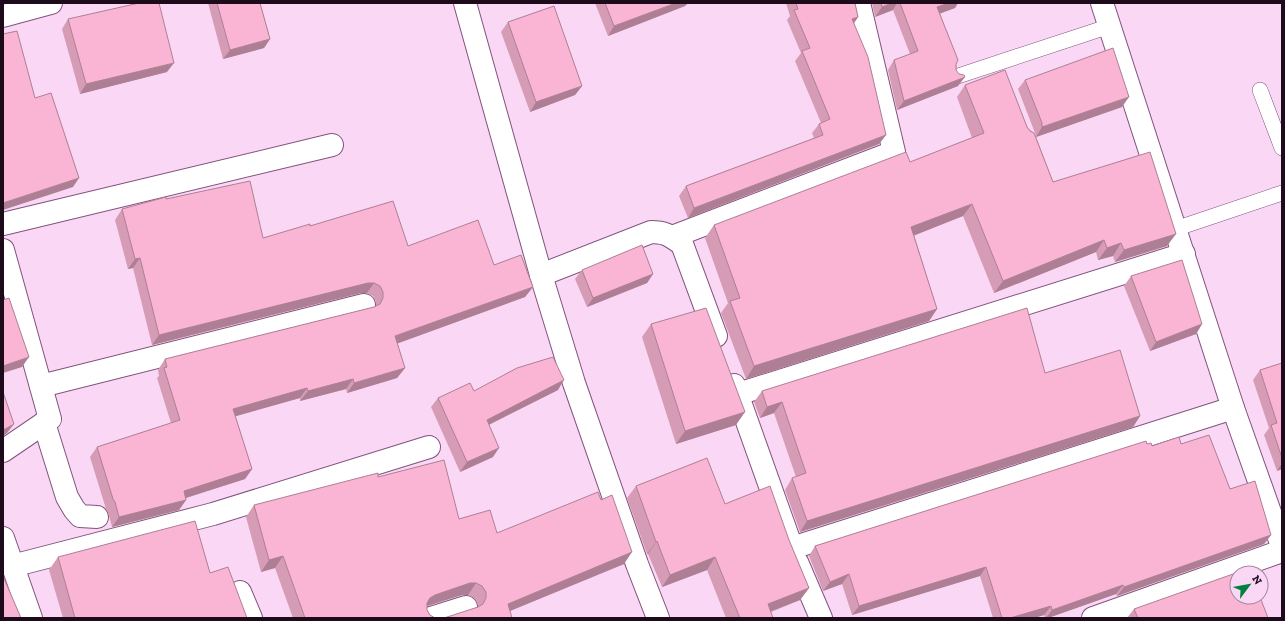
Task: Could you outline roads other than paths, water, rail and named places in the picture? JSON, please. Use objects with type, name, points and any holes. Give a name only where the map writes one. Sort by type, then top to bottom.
[{"type":"street","points":[[3,16],[51,3]]},
{"type":"street","points":[[672,237],[894,152],[859,3]]},
{"type":"street","points":[[1102,3],[1233,408],[1282,546]]},
{"type":"street","points":[[467,4],[541,275],[574,383],[637,564],[658,618]]},
{"type":"street","points":[[3,224],[332,145]]},
{"type":"street","points":[[541,275],[651,232],[662,232],[682,244],[738,394],[792,548],[820,618]]},
{"type":"street","points":[[3,250],[7,283],[41,386],[50,419],[3,451]]},
{"type":"street","points":[[738,394],[1184,254]]},
{"type":"street","points":[[41,386],[364,305]]},
{"type":"street","points":[[792,548],[1233,408]]},
{"type":"street","points":[[44,423],[67,497],[80,516],[97,517]]},
{"type":"street","points":[[12,566],[213,514],[429,447]]},
{"type":"street","points":[[3,538],[32,618]]},
{"type":"street","points":[[1094,618],[1282,551]]},
{"type":"street","points":[[240,592],[251,618]]},
{"type":"street","points":[[431,618],[466,607]]},
{"type":"lane","points":[[958,76],[1110,26]]},
{"type":"lane","points":[[998,63],[1004,77]]},
{"type":"lane","points":[[1260,90],[1282,148]]},
{"type":"lane","points":[[1176,229],[1282,193]]}]
